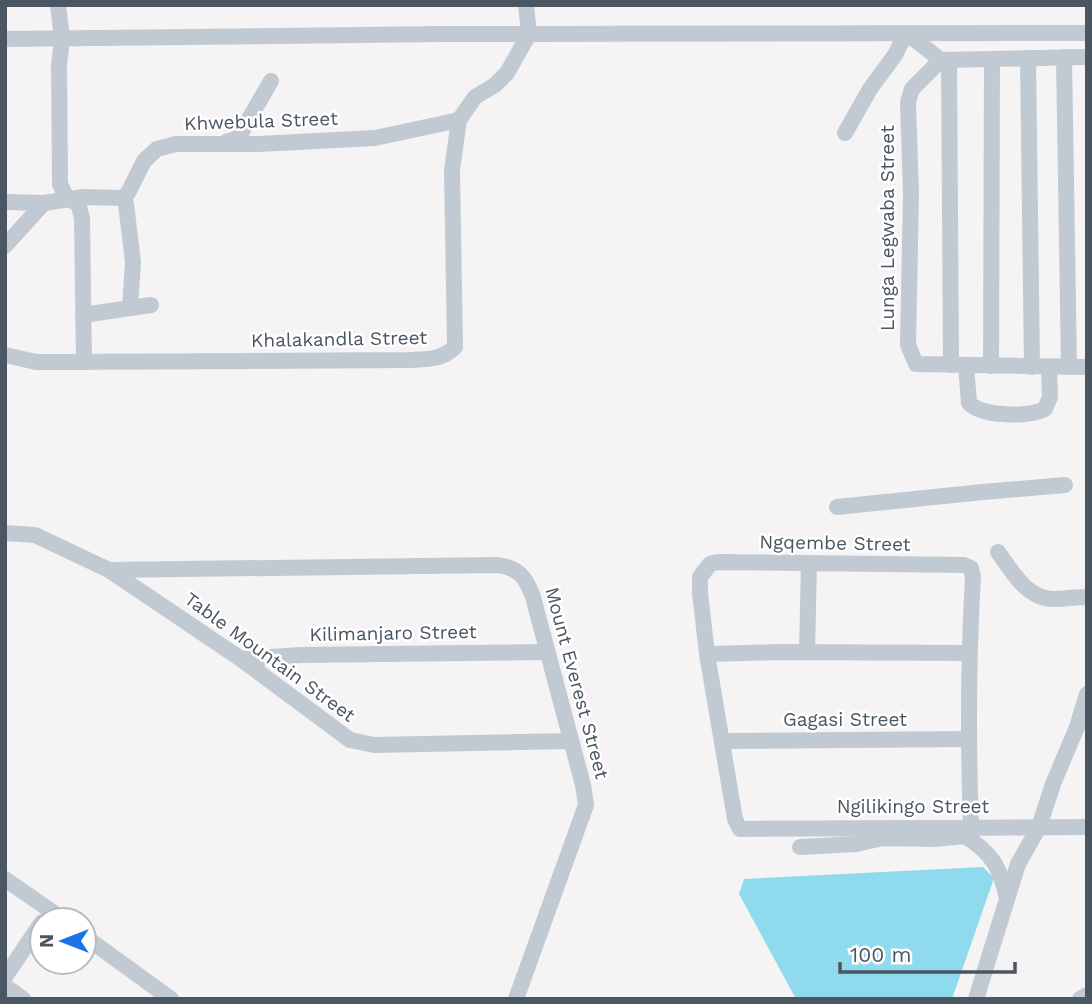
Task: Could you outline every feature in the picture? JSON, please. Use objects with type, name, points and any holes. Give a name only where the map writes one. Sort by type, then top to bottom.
[{"type":"street","points":[[58,5],[62,39],[59,65],[60,184],[67,199],[78,203],[82,218],[83,362]]},
{"type":"street","points":[[459,120],[475,97],[495,85],[507,73],[529,34],[526,5]]},
{"type":"street","points":[[906,33],[945,60],[1087,57]]},
{"type":"street","points":[[845,133],[906,33]]},
{"type":"street","points":[[5,39],[1087,33]]},
{"type":"street","points":[[1064,57],[1069,367]]},
{"type":"street","points":[[945,60],[959,365],[969,403],[976,410],[1010,414],[1038,412],[1045,409],[1050,397],[1041,367],[1028,58]]},
{"type":"street","points":[[991,366],[992,59]]},
{"type":"street","name":"Lunga Legwaba Street","points":[[945,60],[912,89],[908,102],[911,194],[908,345],[916,364],[1087,367]]},
{"type":"street","points":[[225,143],[238,138],[271,81]]},
{"type":"street","name":"Khwebula Street","points":[[122,198],[128,193],[144,161],[158,149],[176,144],[258,144],[375,138],[459,120]]},
{"type":"street","name":"Khalakandla Street","points":[[5,355],[36,362],[83,362],[410,360],[447,355],[455,347],[452,179],[459,120]]},
{"type":"street","points":[[5,201],[44,203],[67,199],[122,198],[126,204],[133,261],[130,308]]},
{"type":"street","points":[[5,246],[44,203]]},
{"type":"street","points":[[83,315],[151,305]]},
{"type":"street","points":[[837,507],[1065,485]]},
{"type":"street","name":"Table Mountain Street","points":[[5,533],[35,535],[109,570],[241,659],[344,736],[362,744],[570,741]]},
{"type":"street","points":[[998,552],[1025,588],[1038,595],[1050,599],[1087,597]]},
{"type":"street","name":"Ngqembe Street","points":[[740,828],[735,819],[707,654],[699,586],[701,577],[710,564],[718,562],[964,565],[971,568],[973,577],[968,653],[968,739],[971,827]]},
{"type":"street","points":[[807,652],[809,563]]},
{"type":"street","name":"Mount Everest Street","points":[[109,570],[506,566],[525,578],[533,597],[586,805],[516,999]]},
{"type":"street","name":"Kilimanjaro Street","points":[[241,659],[301,655],[546,652]]},
{"type":"street","points":[[707,654],[968,653]]},
{"type":"street","points":[[976,999],[1018,863],[1039,827],[1087,694]]},
{"type":"street","name":"Gagasi Street","points":[[722,741],[968,739]]},
{"type":"street","name":"Ngilikingo Street","points":[[740,828],[1087,827]]},
{"type":"street","points":[[800,847],[856,845],[883,838],[935,839],[965,835],[984,848],[995,862],[1007,898]]},
{"type":"street","points":[[5,878],[34,906]]},
{"type":"street","points":[[5,977],[28,942]]},
{"type":"street","points":[[98,946],[171,999]]},
{"type":"street","points":[[5,986],[23,999]]},
{"type":"street","points":[[1080,999],[1087,995]]},
{"type":"water","points":[[983,867],[994,878],[952,999],[796,999],[739,894],[744,879]]}]
